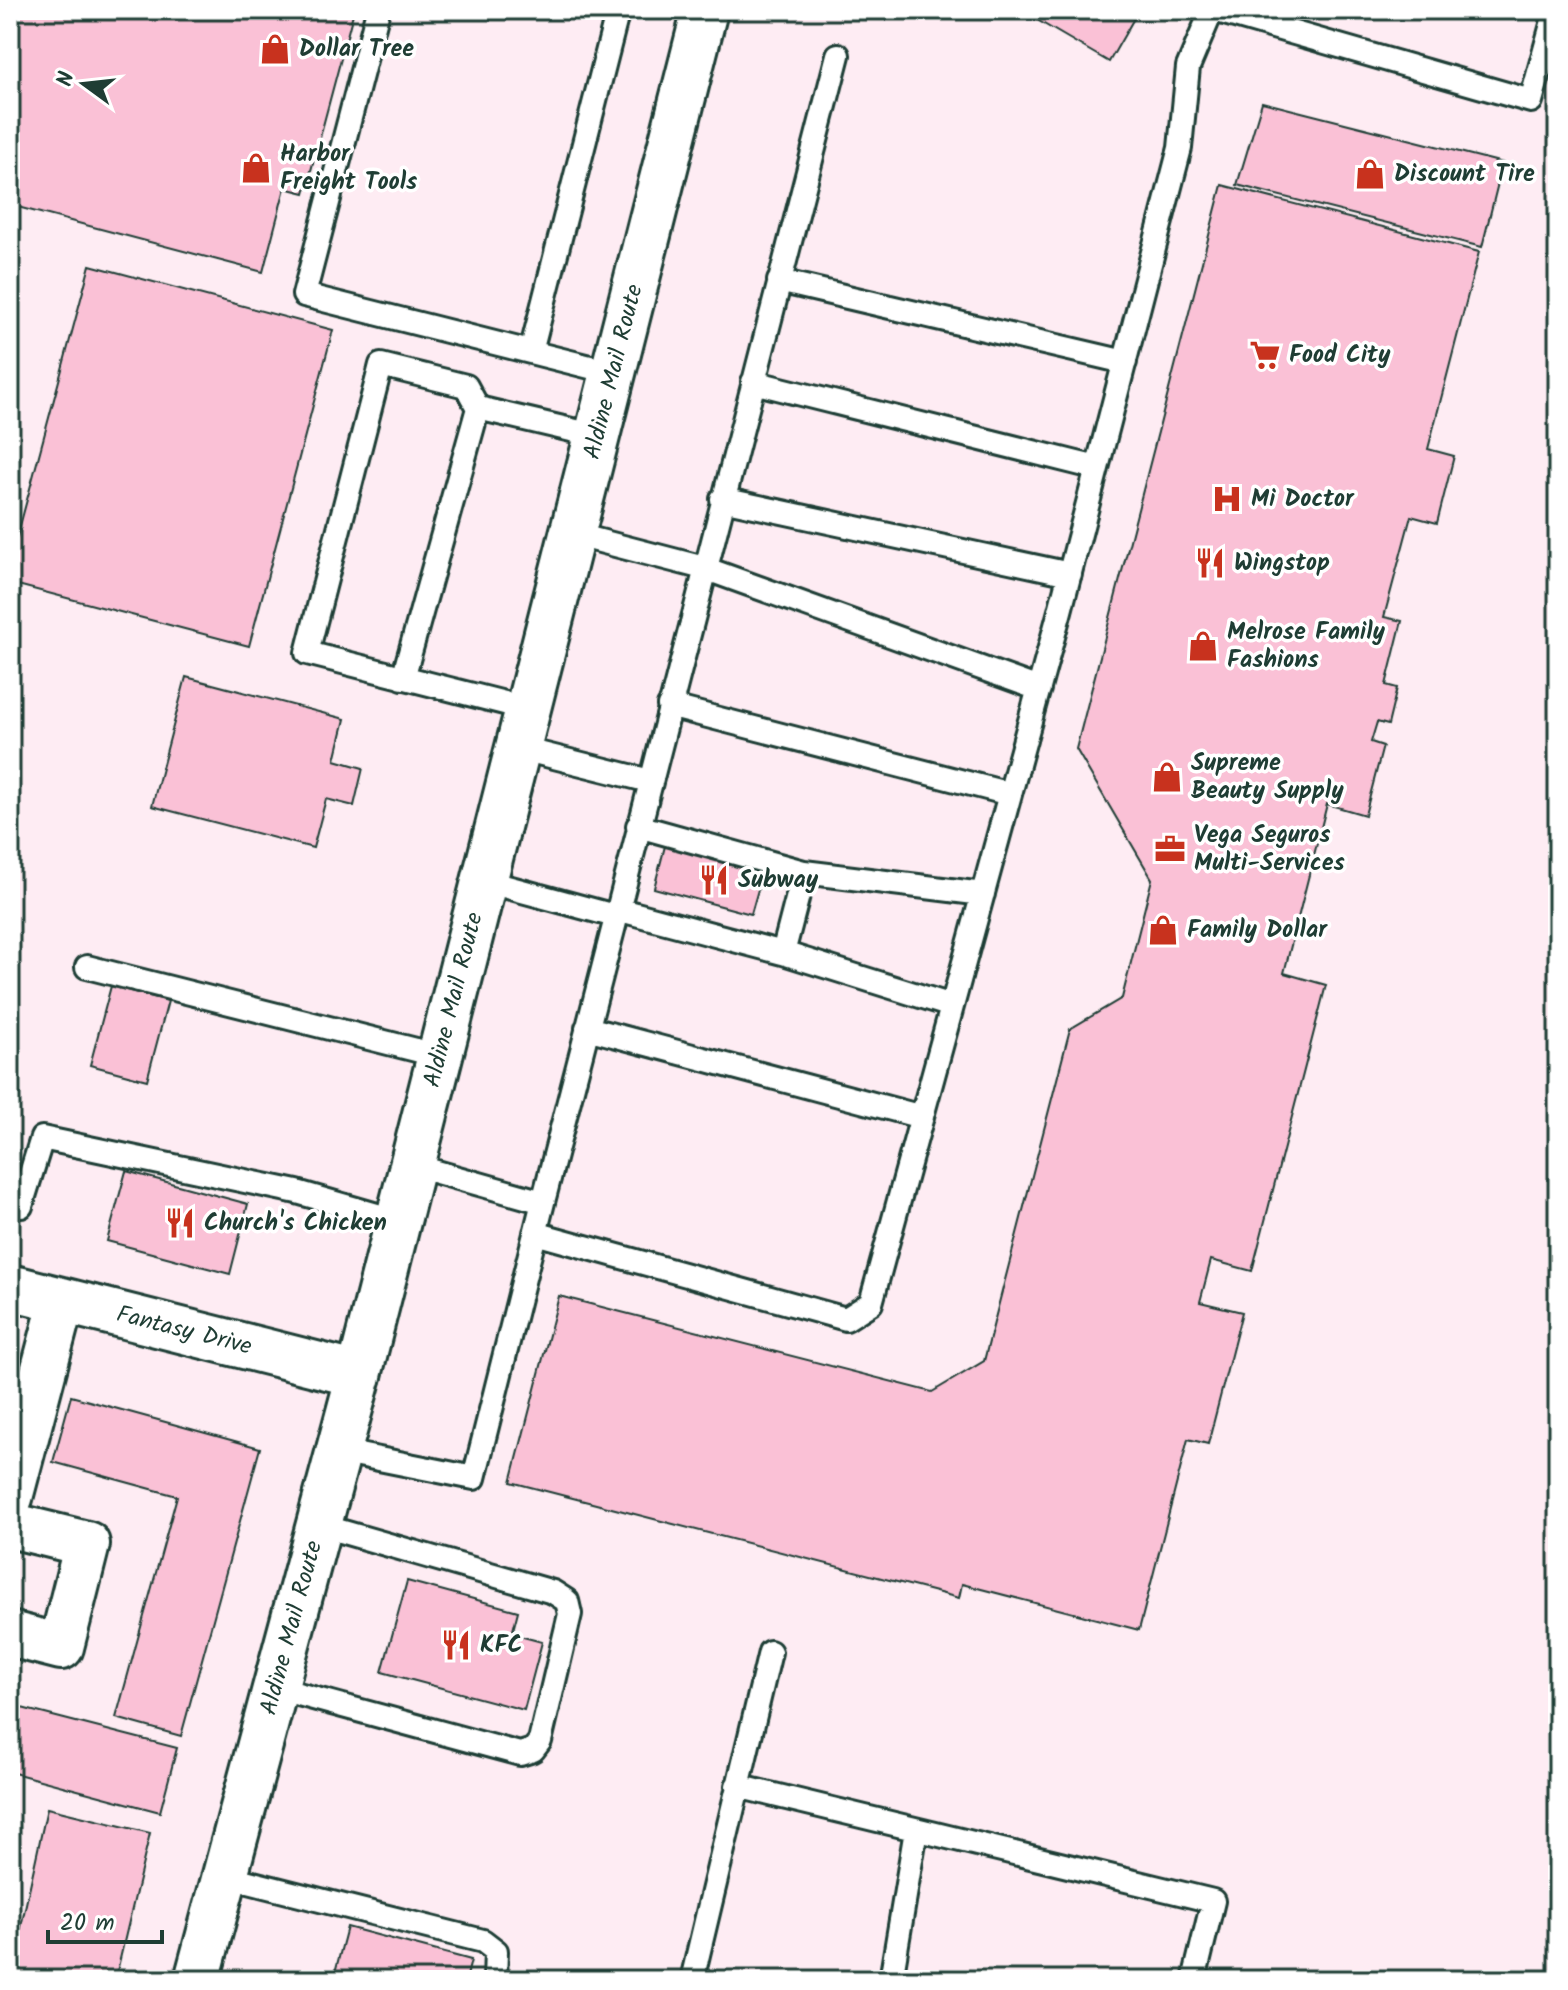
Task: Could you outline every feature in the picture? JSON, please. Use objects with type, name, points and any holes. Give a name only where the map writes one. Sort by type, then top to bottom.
[{"type":"main road","name":"Aldine Mail Route","points":[[197,1980],[359,1375],[703,12]]},
{"type":"main road","name":"Fantasy Drive","points":[[10,1287],[359,1375]]},
{"type":"main road","points":[[10,1498],[62,1300]]},
{"type":"main road","points":[[10,1525],[87,1544],[61,1647],[10,1634]]},
{"type":"lane","points":[[378,10],[304,295],[614,373]]},
{"type":"lane","points":[[531,352],[618,10]]},
{"type":"lane","points":[[535,1233],[846,1319],[871,1303],[1070,574],[1180,148],[1188,67],[1213,10],[1531,101],[1556,10]]},
{"type":"lane","points":[[339,1451],[474,1478],[638,826],[838,55]]},
{"type":"lane","points":[[779,281],[1125,362]]},
{"type":"lane","points":[[403,678],[478,408],[466,386],[381,365],[307,653],[403,678],[650,781]]},
{"type":"lane","points":[[753,382],[1097,468]]},
{"type":"lane","points":[[478,408],[597,436]]},
{"type":"lane","points":[[722,499],[1070,574]]},
{"type":"lane","points":[[573,534],[704,568],[1039,689]]},
{"type":"lane","points":[[669,706],[1010,794]]},
{"type":"lane","points":[[638,826],[804,872],[983,894]]},
{"type":"lane","points":[[783,953],[804,872]]},
{"type":"lane","points":[[485,881],[783,953],[952,1006]]},
{"type":"lane","points":[[87,967],[440,1056]]},
{"type":"lane","points":[[587,1028],[922,1117]]},
{"type":"lane","points":[[21,1206],[42,1138],[297,1192],[398,1221]]},
{"type":"lane","points":[[412,1165],[543,1202]]},
{"type":"lane","points":[[276,1688],[520,1754],[533,1750],[540,1741],[570,1614],[567,1601],[553,1592],[319,1525]]},
{"type":"lane","points":[[692,1980],[770,1652]]},
{"type":"lane","points":[[737,1786],[1213,1901],[1194,1980]]},
{"type":"lane","points":[[891,1980],[916,1830]]},
{"type":"lane","points":[[225,1876],[483,1941],[496,1951],[495,1980]]},
{"type":"building","points":[[10,10],[354,10],[305,193],[285,188],[263,272],[10,205]]},
{"type":"building","points":[[1020,10],[1132,10],[1137,13],[1109,62]]},
{"type":"building","name":"Discount Tire","points":[[1262,102],[1503,163],[1482,247],[1237,185]]},
{"type":"building","points":[[1222,185],[1479,252],[1428,449],[1454,456],[1437,523],[1411,516],[1384,617],[1402,621],[1386,685],[1397,688],[1388,725],[1377,722],[1371,742],[1383,746],[1365,815],[1327,804],[1284,973],[1326,985],[1252,1271],[1211,1260],[1200,1302],[1242,1312],[1208,1444],[1188,1439],[1139,1630],[962,1584],[959,1598],[511,1482],[559,1296],[932,1392],[984,1361],[1070,1029],[1122,998],[1152,879],[1076,749]]},
{"type":"building","points":[[90,265],[333,330],[249,646],[10,583],[10,563]]},
{"type":"building","points":[[186,677],[345,719],[335,760],[363,768],[354,806],[326,799],[313,848],[152,806]]},
{"type":"building","points":[[665,846],[763,872],[751,914],[654,888]]},
{"type":"building","points":[[111,986],[168,1001],[147,1080],[90,1065]]},
{"type":"building","points":[[126,1171],[248,1204],[230,1274],[107,1241]]},
{"type":"building","points":[[71,1396],[260,1448],[181,1736],[116,1718],[177,1496],[53,1462]]},
{"type":"building","points":[[407,1581],[518,1611],[512,1634],[542,1642],[524,1710],[382,1672]]},
{"type":"building","points":[[10,1705],[177,1748],[160,1812],[10,1772]]},
{"type":"building","points":[[47,1808],[150,1833],[115,1980],[10,1977]]},
{"type":"building","points":[[347,1927],[471,1960],[466,1980],[333,1980]]},
{"type":"place","name":"Dollar Tree","points":[[275,49]]},
{"type":"place","name":"Harbor Freight Tools","points":[[256,168]]},
{"type":"place","name":"Discount Tire","points":[[1370,174]]},
{"type":"place","name":"Food City","points":[[1265,355]]},
{"type":"place","name":"Mi Doctor","points":[[1227,499]]},
{"type":"place","name":"Wingstop","points":[[1210,563]]},
{"type":"place","name":"Melrose Family Fashions","points":[[1203,646]]},
{"type":"place","name":"Supreme Beauty Supply","points":[[1167,777]]},
{"type":"place","name":"Vega Seguros Multi-Services","points":[[1170,849]]},
{"type":"place","name":"Subway","points":[[714,880]]},
{"type":"place","name":"Family Dollar","points":[[1163,930]]},
{"type":"place","name":"Church's Chicken","points":[[180,1223]]},
{"type":"place","name":"KFC","points":[[456,1645]]}]
